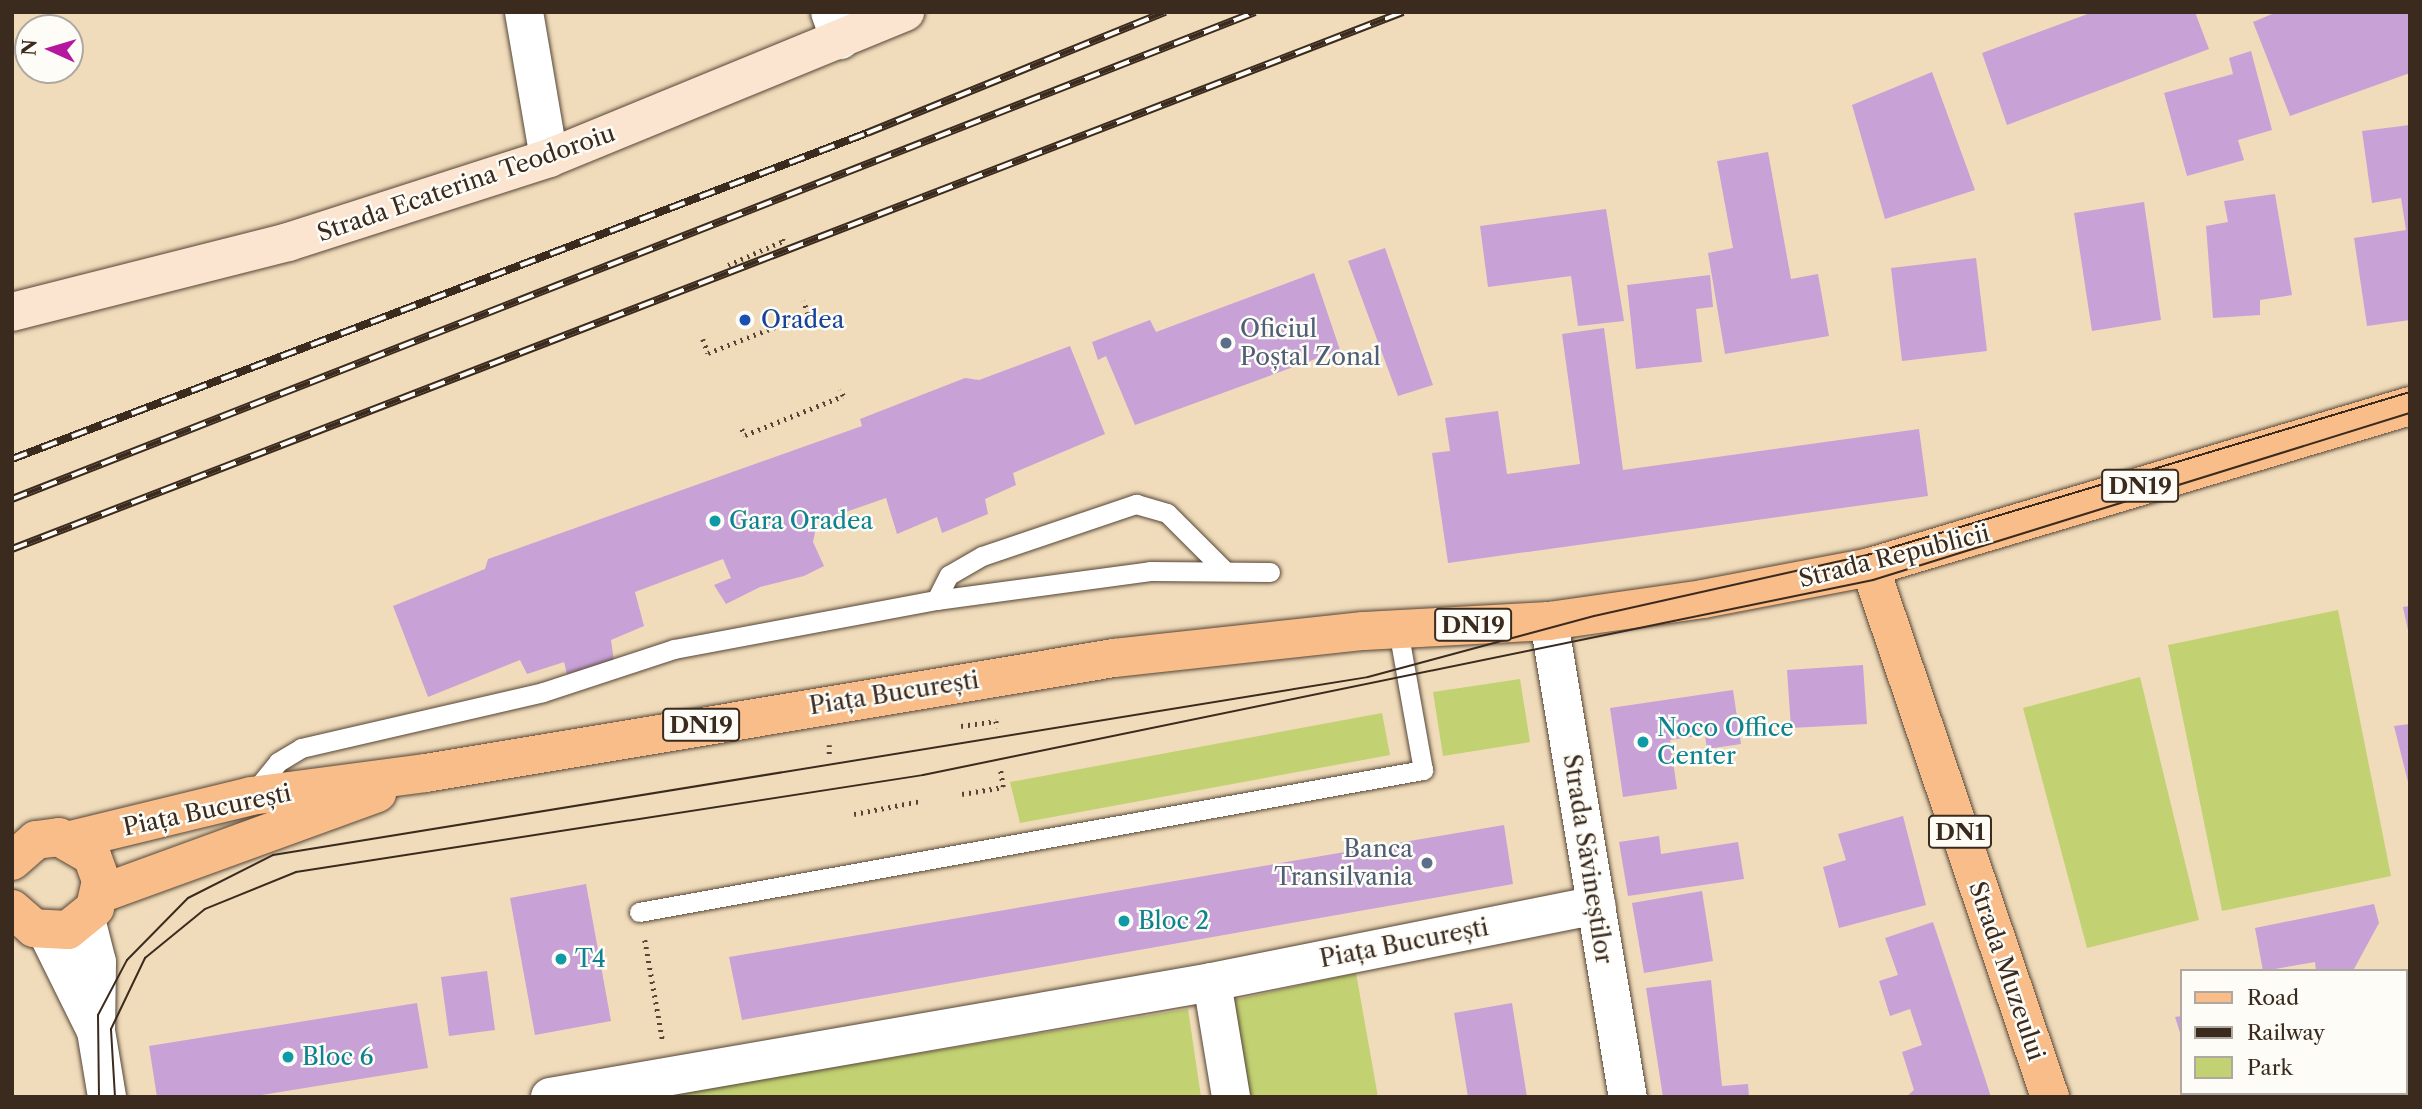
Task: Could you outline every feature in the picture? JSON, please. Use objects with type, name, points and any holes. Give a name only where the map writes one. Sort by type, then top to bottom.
[{"type":"main road","name":"Strada Ecaterina Teodoroiu","points":[[12,312],[288,242],[549,158],[835,26],[905,12]]},
{"type":"main road","name":"Strada Republicii","points":[[1381,630],[1549,621],[1870,567],[2410,406]]},
{"type":"main road","name":"Strada Muzeului","points":[[1870,567],[2050,1097]]},
{"type":"main road","name":"Piața București","points":[[71,840],[251,796],[426,774],[1100,660],[1381,630]]},
{"type":"main road","name":"Piața București","points":[[93,906],[426,774]]},
{"type":"main road","name":"DN19","points":[[14,857],[36,840],[71,840]]},
{"type":"main road","points":[[71,840],[92,856],[93,906]]},
{"type":"main road","name":"DN19","points":[[26,925],[68,930],[93,906]]},
{"type":"street","points":[[524,12],[549,158]]},
{"type":"street","name":"Strada Săvineștilor","points":[[1549,621],[1628,1097]]},
{"type":"street","name":"Piața București","points":[[550,1097],[1212,982],[1596,905]]},
{"type":"street","points":[[93,906],[97,962],[96,1031],[107,1097]]},
{"type":"street","points":[[26,925],[96,1031]]},
{"type":"street","points":[[1212,982],[1231,1097]]},
{"type":"lane","points":[[936,600],[949,575],[982,556],[1136,504],[1167,513],[1224,570]]},
{"type":"lane","points":[[251,796],[278,762],[301,748],[355,732],[543,692],[674,649],[936,600],[1150,571],[1270,572]]},
{"type":"lane","points":[[639,912],[1423,770],[1381,630]]},
{"type":"path","points":[[728,265],[783,241],[781,235]]},
{"type":"path","points":[[703,339],[708,353],[808,314],[803,301]]},
{"type":"path","points":[[742,429],[745,435],[843,396],[840,390]]},
{"type":"path","points":[[961,726],[996,721],[998,728]]},
{"type":"path","points":[[962,794],[1003,786],[1000,767]]},
{"type":"path","points":[[854,814],[920,801]]},
{"type":"path","points":[[639,912],[669,1076]]},
{"type":"green space","points":[[2338,610],[2391,876],[2222,911],[2168,645]]},
{"type":"green space","points":[[2140,677],[2199,920],[2087,948],[2023,708]]},
{"type":"green space","points":[[1520,679],[1530,742],[1443,756],[1433,692]]},
{"type":"green space","points":[[1382,713],[1390,755],[1020,823],[1010,782]]},
{"type":"green space","points":[[1356,973],[1378,1097],[1246,1097],[1230,1001]]},
{"type":"green space","points":[[1188,1009],[1201,1097],[654,1097]]},
{"type":"building","points":[[2093,12],[2195,12],[2209,49],[2007,125],[1982,53]]},
{"type":"building","points":[[2277,12],[2410,12],[2410,73],[2290,116],[2253,22]]},
{"type":"building","points":[[2251,51],[2272,130],[2238,140],[2244,160],[2187,176],[2164,93],[2233,74],[2229,58]]},
{"type":"building","points":[[1932,72],[1975,190],[1885,219],[1852,105]]},
{"type":"building","points":[[2410,125],[2410,320],[2367,326],[2354,238],[2406,230],[2401,198],[2372,203],[2362,131]]},
{"type":"building","points":[[1768,152],[1791,279],[1818,274],[1829,336],[1725,354],[1708,253],[1733,248],[1717,161]]},
{"type":"building","points":[[2275,194],[2292,295],[2260,300],[2260,315],[2213,318],[2206,226],[2228,222],[2224,201]]},
{"type":"building","points":[[2144,202],[2161,320],[2092,331],[2074,213]]},
{"type":"building","points":[[1606,209],[1624,321],[1578,326],[1571,276],[1488,287],[1480,226]]},
{"type":"building","points":[[1385,248],[1433,385],[1398,396],[1348,261]]},
{"type":"building","points":[[1976,258],[1987,351],[1902,361],[1891,268]]},
{"type":"building","points":[[1314,273],[1340,350],[1135,425],[1106,356],[1098,360],[1092,342],[1150,320],[1156,332]]},
{"type":"building","points":[[1710,275],[1713,307],[1696,309],[1702,362],[1636,369],[1627,285]]},
{"type":"building","points":[[1604,328],[1623,470],[1919,429],[1928,496],[1448,563],[1432,453],[1450,451],[1445,418],[1498,411],[1507,474],[1580,464],[1562,334]]},
{"type":"building","name":"Gara Oradea","points":[[1070,346],[1105,434],[1013,473],[1016,485],[985,499],[988,514],[942,533],[937,517],[897,534],[886,498],[817,522],[813,542],[824,566],[804,576],[760,587],[726,604],[714,585],[731,578],[723,559],[635,592],[644,626],[611,640],[614,661],[567,674],[564,662],[527,674],[520,660],[428,697],[393,606],[485,569],[488,559],[862,426],[860,419],[965,378],[979,380]]},
{"type":"building","points":[[2410,606],[2410,635],[2409,635],[2403,607]]},
{"type":"building","points":[[1863,665],[1867,724],[1791,728],[1787,670]]},
{"type":"building","name":"Noco Office Center","points":[[1733,690],[1741,744],[1707,749],[1705,735],[1670,740],[1677,789],[1623,797],[1610,708]]},
{"type":"building","points":[[2410,724],[2410,786],[2409,786],[2394,726]]},
{"type":"building","points":[[1903,816],[1926,905],[1839,928],[1823,867],[1846,860],[1838,834]]},
{"type":"building","name":"Bloc 2","points":[[1504,825],[1513,884],[742,1020],[729,957]]},
{"type":"building","points":[[1659,836],[1661,854],[1738,842],[1744,879],[1628,896],[1619,842]]},
{"type":"building","name":"T4","points":[[586,884],[611,1021],[535,1035],[510,898]]},
{"type":"building","points":[[1702,891],[1713,961],[1644,973],[1632,903]]},
{"type":"building","points":[[2374,904],[2379,923],[2354,969],[2316,969],[2315,962],[2263,969],[2255,928]]},
{"type":"building","points":[[1933,922],[1991,1097],[1906,1097],[1914,1090],[1902,1052],[1922,1045],[1910,1009],[1890,1016],[1879,981],[1898,975],[1885,938]]},
{"type":"building","points":[[487,971],[495,1030],[449,1036],[441,977]]},
{"type":"building","points":[[1711,980],[1722,1086],[1748,1084],[1749,1097],[1663,1097],[1646,988]]},
{"type":"building","name":"Bloc 6","points":[[417,1003],[428,1068],[249,1097],[157,1097],[149,1046]]},
{"type":"building","points":[[1512,1003],[1527,1097],[1468,1097],[1454,1013]]},
{"type":"building","points":[[2180,1016],[2180,1033],[2175,1017]]},
{"type":"building","points":[[2198,1095],[2330,1097],[2198,1097]]},
{"type":"building","points":[[2376,1095],[2377,1097],[2347,1096]]},
{"type":"tram line","points":[[99,1097],[98,1015],[127,960],[188,898],[273,855],[1368,677],[1594,616],[1867,555],[2410,392]]},
{"type":"tram line","points":[[115,1097],[111,1029],[145,958],[205,909],[296,872],[923,775],[1873,580],[2410,413]]},
{"type":"railway","points":[[12,459],[867,133],[1165,12]]},
{"type":"railway","points":[[12,499],[1255,12]]},
{"type":"railway","points":[[12,549],[1403,12]]},
{"type":"place","name":"Oradea","points":[[745,320]]},
{"type":"place","name":"Oficiul Poștal Zonal","points":[[1226,343]]},
{"type":"place","name":"Gara Oradea","points":[[715,521]]},
{"type":"place","name":"Noco Office Center","points":[[1643,742]]},
{"type":"place","name":"Banca Transilvania","points":[[1427,863]]},
{"type":"place","name":"Bloc 2","points":[[1124,921]]},
{"type":"place","name":"T4","points":[[561,959]]},
{"type":"place","name":"Bloc 6","points":[[288,1057]]}]
